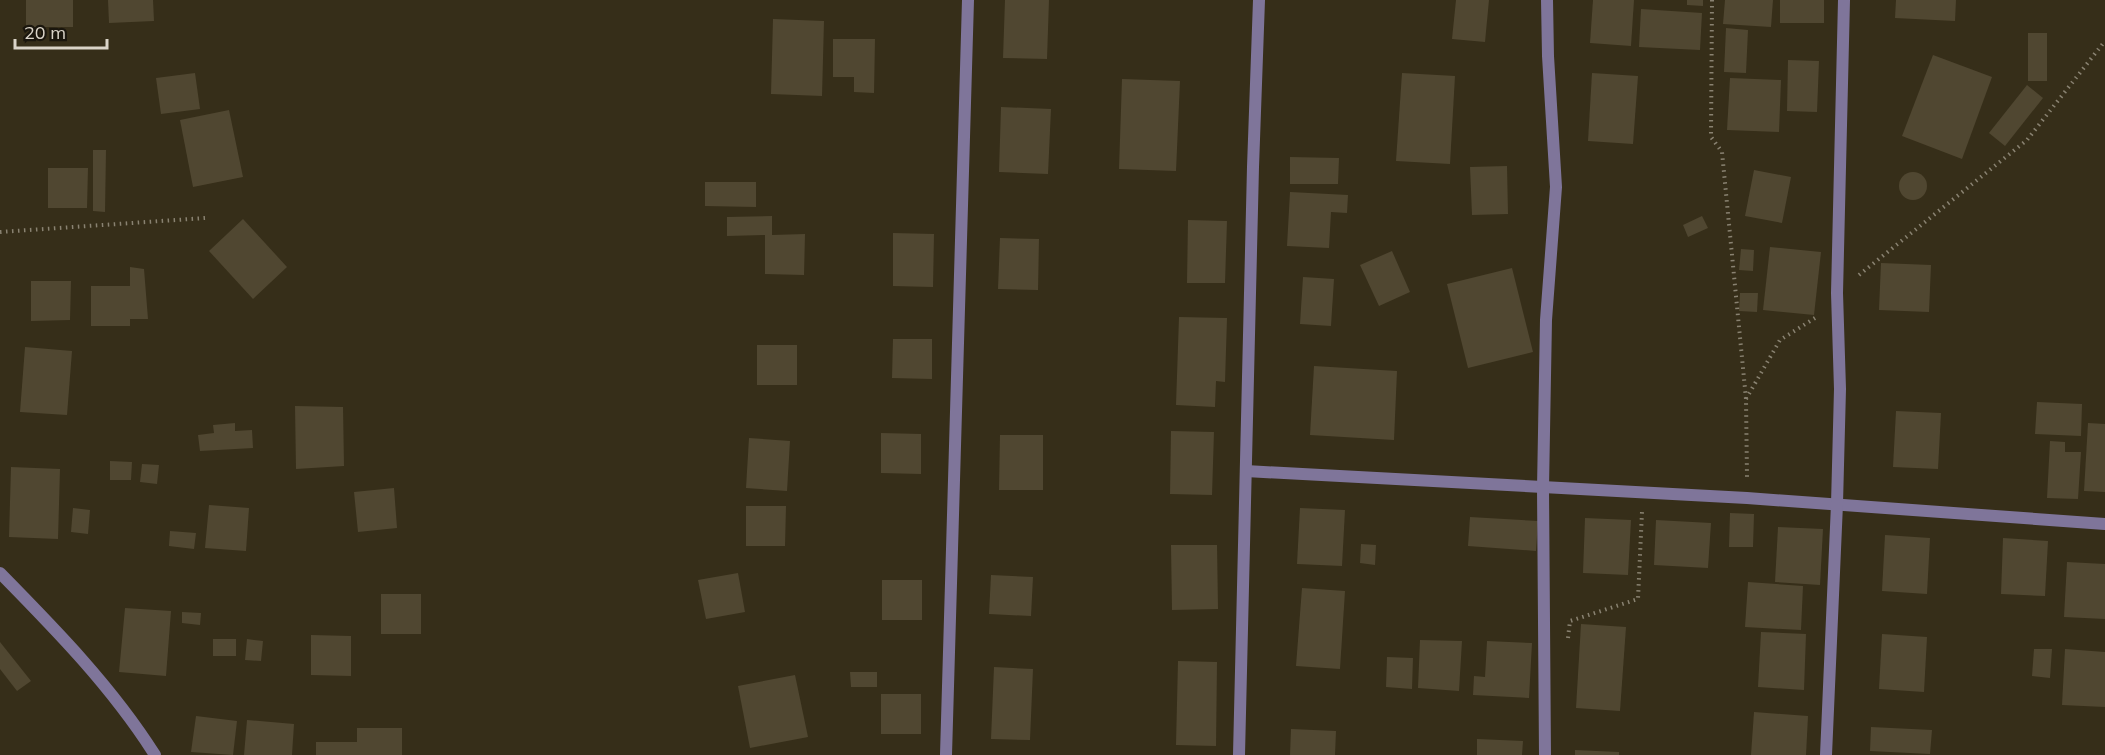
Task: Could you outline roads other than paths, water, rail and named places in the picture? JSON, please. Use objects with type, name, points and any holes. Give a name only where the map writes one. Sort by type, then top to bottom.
[{"type":"street","points":[[946,755],[968,0]]},
{"type":"street","points":[[1239,755],[1259,0]]},
{"type":"street","points":[[1545,755],[1543,488],[1546,321],[1556,187],[1547,0]]},
{"type":"street","points":[[1826,755],[1840,389],[1837,293],[1844,0]]},
{"type":"street","points":[[1246,471],[1748,498],[2105,524]]},
{"type":"street","points":[[0,573],[63,637],[137,727],[155,755]]}]
